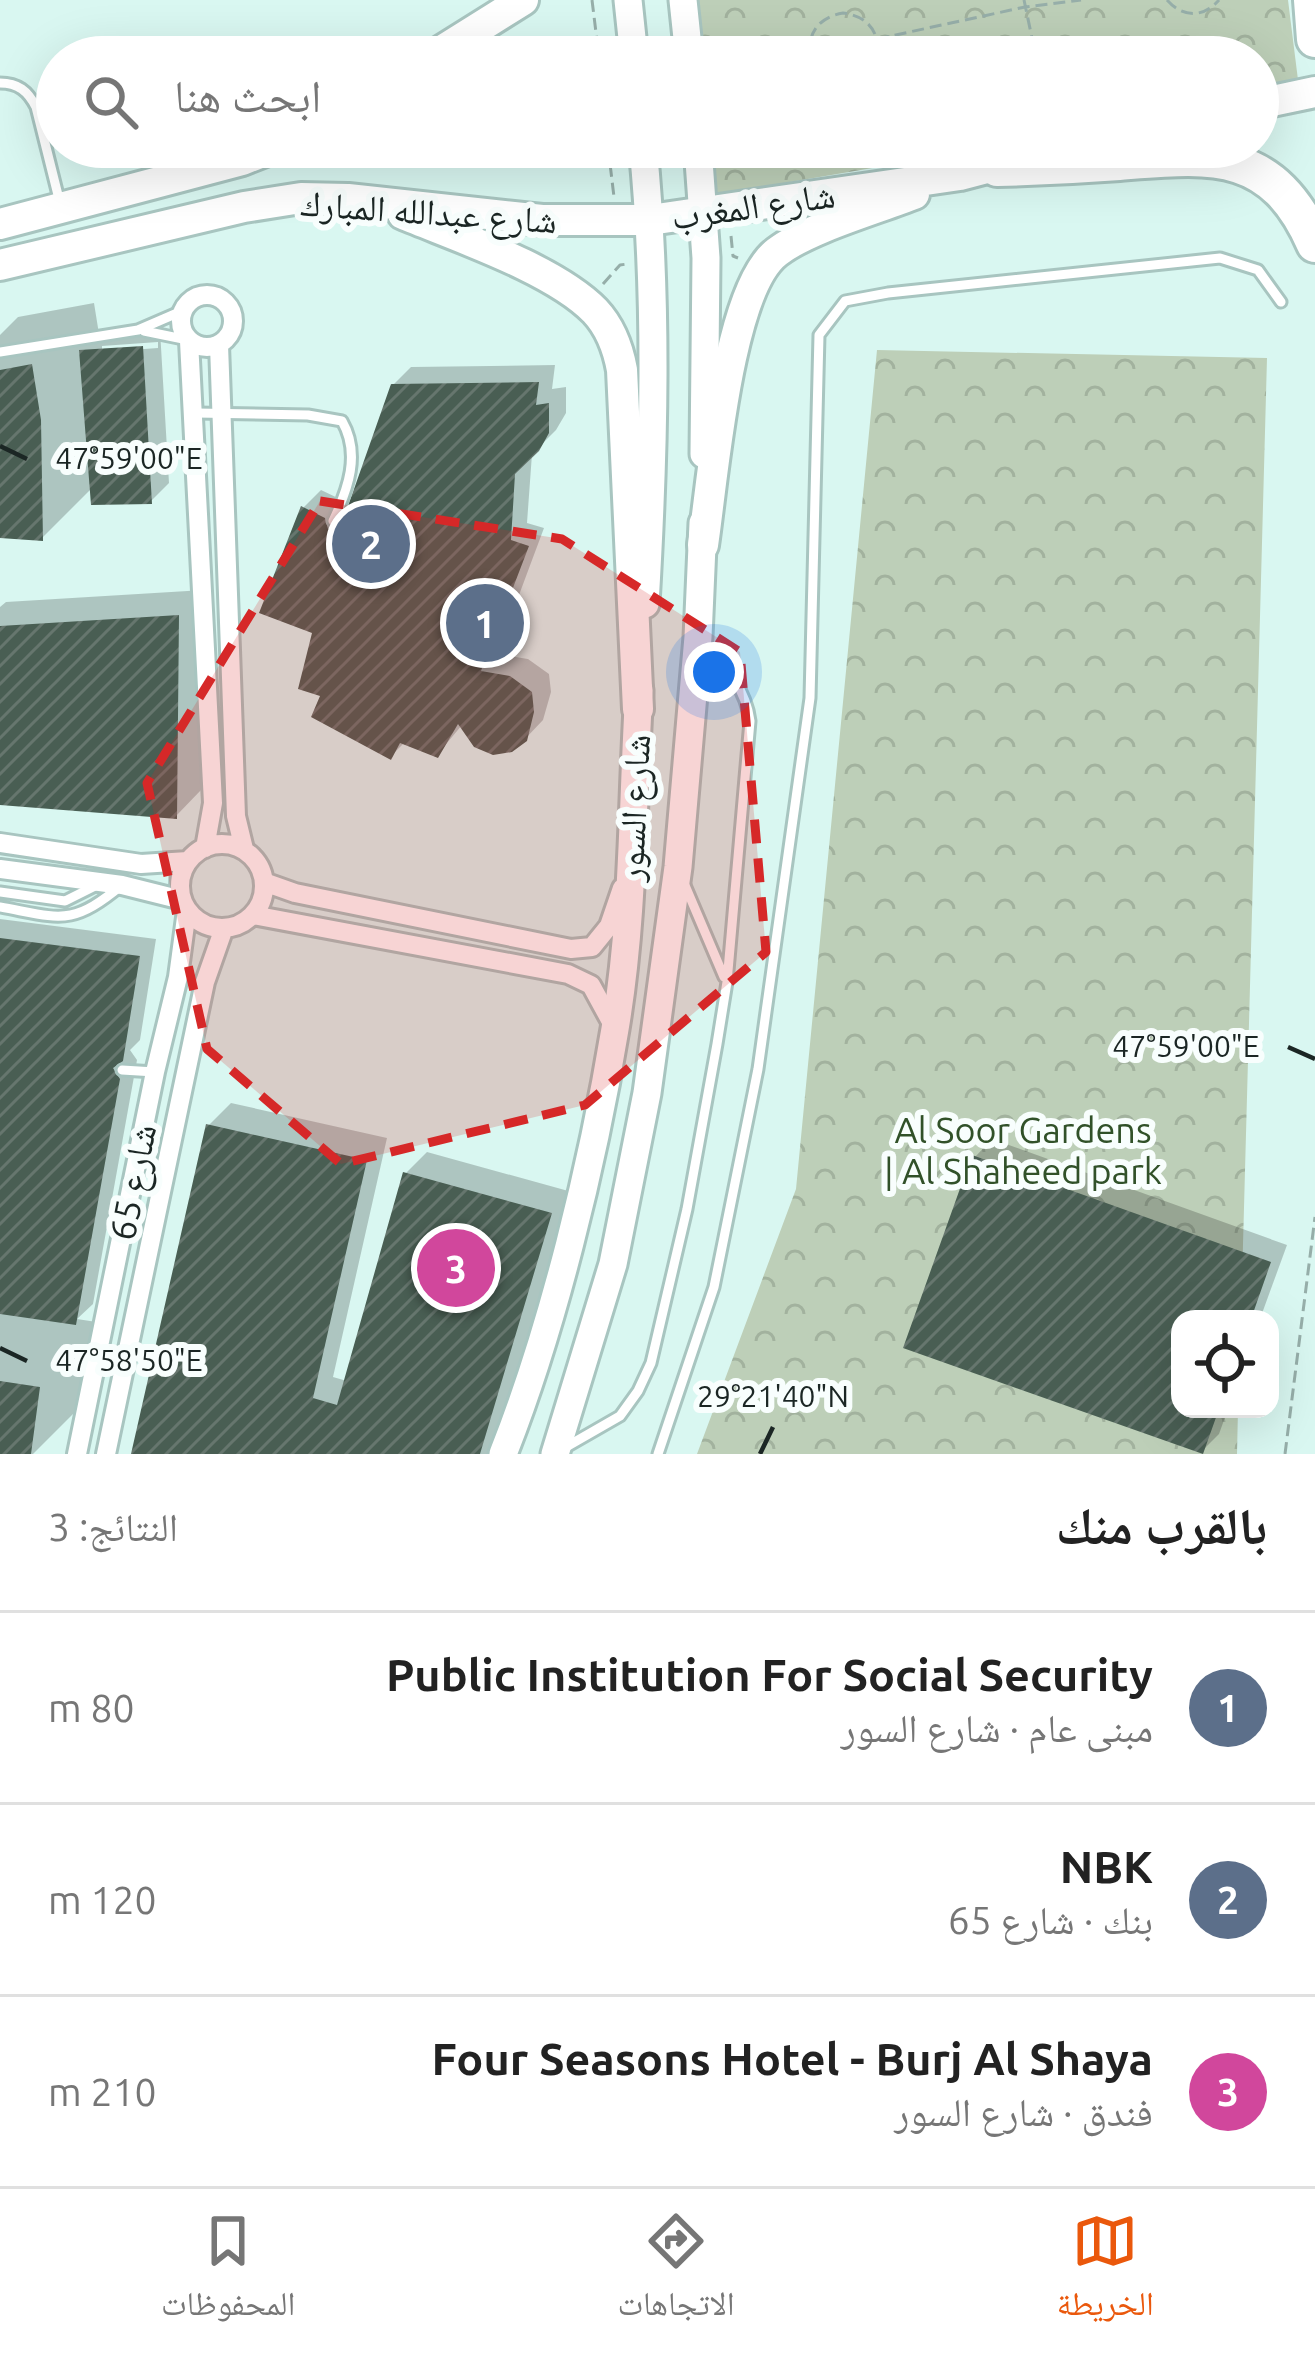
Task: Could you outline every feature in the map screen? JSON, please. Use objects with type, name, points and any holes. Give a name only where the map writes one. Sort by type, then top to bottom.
[{"type":"highway","points":[[1312,0],[1315,39]]},
{"type":"highway","points":[[1245,168],[1288,197],[1315,244]]},
{"type":"main road","points":[[456,36],[495,0]]},
{"type":"main road","points":[[465,36],[523,0]]},
{"type":"main road","points":[[628,0],[632,36]]},
{"type":"main road","points":[[682,0],[686,36]]},
{"type":"main road","points":[[1279,100],[1315,92]]},
{"type":"main road","name":"شارع عبدالله المبارك","points":[[0,224],[212,168]]},
{"type":"main road","name":"شارع السور","points":[[503,1454],[573,1222],[615,1028],[632,860],[654,402],[645,168]]},
{"type":"main road","name":"شارع السور","points":[[555,1453],[613,1264],[646,1093],[678,867],[698,638],[717,210],[704,168]]},
{"type":"main road","name":"شارع المغرب","points":[[650,220],[997,168]]},
{"type":"main road","points":[[703,545],[738,328],[751,284],[763,266],[798,240],[960,176]]},
{"type":"main road","name":"شارع عبدالله المبارك","points":[[0,265],[284,200],[369,201],[542,220],[650,220]]},
{"type":"main road","points":[[369,201],[538,275],[586,303],[608,329],[622,370],[638,709]]},
{"type":"street","points":[[205,848],[213,803],[196,413],[188,340],[181,326],[182,311],[201,295],[225,302],[233,325],[219,345],[235,804],[244,849]]},
{"type":"street","points":[[188,340],[203,348],[219,345]]},
{"type":"street","points":[[0,843],[141,864],[188,861]]},
{"type":"street","points":[[0,869],[122,885],[185,905],[203,924],[224,928],[253,915],[260,905],[264,882],[258,863],[231,844],[205,848],[188,861],[181,880],[185,905]]},
{"type":"street","points":[[264,882],[295,893],[571,949],[592,947],[609,926],[632,860]]},
{"type":"street","name":"شارع 65","points":[[77,1454],[154,1072],[178,976],[185,905]]},
{"type":"street","points":[[253,915],[568,974],[591,985],[615,1028]]},
{"type":"street","name":"شارع 65","points":[[106,1454],[205,982],[224,928]]},
{"type":"lane","points":[[0,83],[18,86],[36,107]]},
{"type":"lane","points":[[52,168],[62,208]]},
{"type":"lane","points":[[658,1454],[714,1287],[758,1069],[810,698],[819,335],[845,302],[888,292],[1220,258],[1258,271],[1281,302]]},
{"type":"lane","points":[[0,352],[138,330],[182,311]]},
{"type":"lane","points":[[138,330],[188,340]]},
{"type":"lane","points":[[196,413],[308,415],[342,421],[351,441],[350,478],[333,521]]},
{"type":"lane","points":[[555,1453],[620,1416],[651,1363],[687,1209],[727,982],[750,721],[748,702],[725,664],[698,638]]},
{"type":"lane","points":[[678,867],[727,982]]},
{"type":"lane","points":[[0,892],[65,901],[100,882]]},
{"type":"lane","points":[[0,907],[71,916],[93,908],[122,885]]},
{"type":"lane","points":[[122,1070],[154,1072]]},
{"type":"path","points":[[592,0],[596,36]]},
{"type":"path","points":[[885,36],[1025,3],[1081,0]]},
{"type":"path","points":[[1167,0],[1177,10],[1192,14],[1207,11],[1219,0]]},
{"type":"path","points":[[1025,3],[1032,36]]},
{"type":"path","points":[[813,36],[834,14],[861,17],[875,36]]},
{"type":"path","points":[[717,210],[733,256],[763,266]]},
{"type":"path","points":[[1285,1454],[1315,1217]]},
{"type":"highlighted area","points":[[320,501],[562,539],[740,652],[766,952],[585,1105],[341,1164],[207,1049],[147,783]]},
{"type":"green space","points":[[692,0],[1288,0],[1298,80],[1279,84],[1279,36],[696,36]]},
{"type":"green space","points":[[711,168],[873,168],[714,195]]},
{"type":"green space","name":"Al Soor Gardens | Al Shaheed park","points":[[877,350],[1267,358],[1241,1310],[1171,1310],[1171,1418],[1238,1418],[1237,1454],[697,1454],[796,1189]]},
{"type":"building","points":[[143,346],[152,504],[91,505],[79,350]]},
{"type":"building","points":[[32,364],[41,420],[43,541],[0,538],[0,370]]},
{"type":"building","points":[[539,382],[536,405],[549,403],[549,433],[539,451],[515,474],[511,540],[529,546],[481,671],[510,676],[532,692],[534,712],[527,741],[512,752],[493,755],[474,747],[458,724],[438,758],[400,743],[391,760],[311,717],[320,696],[298,689],[312,633],[259,613],[301,506],[325,518],[328,529],[341,526],[391,384]]},
{"type":"building","points":[[179,615],[177,819],[0,805],[0,626]]},
{"type":"building","points":[[0,938],[140,956],[123,1061],[113,1068],[120,1079],[76,1325],[0,1314]]},
{"type":"building","points":[[206,1124],[367,1160],[313,1398],[337,1405],[403,1172],[552,1213],[480,1454],[131,1454]]},
{"type":"building","points":[[972,1155],[1271,1262],[1254,1310],[1171,1310],[1171,1418],[1216,1418],[1203,1454],[903,1348]]},
{"type":"building","points":[[0,1381],[40,1387],[31,1454],[0,1454]]},
{"type":"place","name":"NBK","points":[[371,544]]},
{"type":"place","name":"Public Institution For Social Security","points":[[485,623]]},
{"type":"place","name":"Four Seasons Hotel - Burj Al Shaya","points":[[456,1268]]}]
